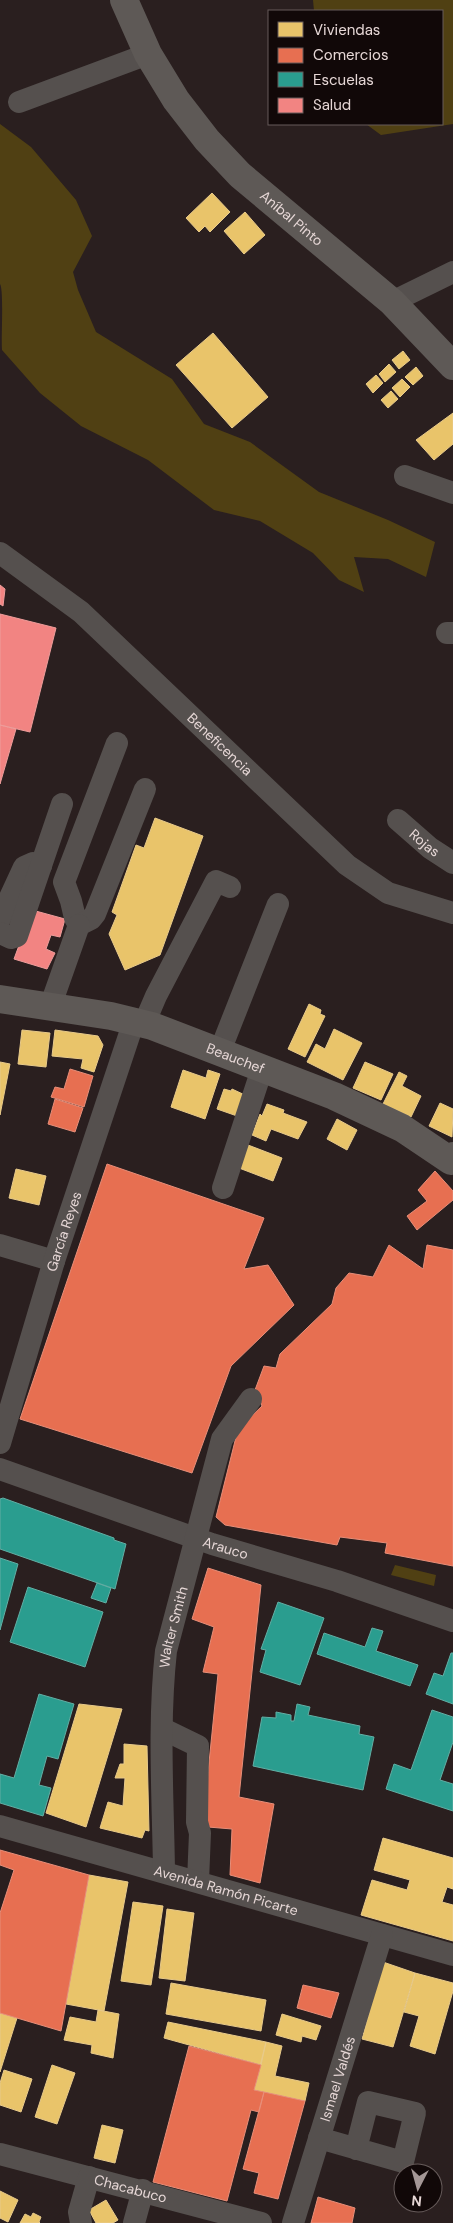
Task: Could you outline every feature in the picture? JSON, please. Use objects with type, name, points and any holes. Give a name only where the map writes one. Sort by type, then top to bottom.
[{"type":"main road","name":"Aníbal Pinto","points":[[124,0],[148,54],[186,114],[207,140],[240,175],[392,302],[453,366]]},
{"type":"main road","name":"Beauchef","points":[[0,999],[139,1022],[334,1096],[402,1128],[452,1160]]},
{"type":"street","points":[[19,102],[148,54]]},
{"type":"street","points":[[392,302],[453,272]]},
{"type":"street","points":[[405,476],[453,493]]},
{"type":"street","name":"Beneficencia","points":[[0,553],[81,612],[347,865],[388,893],[453,913]]},
{"type":"street","points":[[79,925],[74,918],[72,901],[64,882],[118,743]]},
{"type":"street","points":[[50,1007],[79,925],[90,920],[95,914],[145,789]]},
{"type":"street","points":[[0,933],[11,938],[17,936],[62,804]]},
{"type":"street","name":"Rojas","points":[[398,820],[430,848],[453,863]]},
{"type":"street","points":[[0,920],[24,867],[33,863],[41,866]]},
{"type":"street","name":"García Reyes","points":[[0,1444],[54,1261],[139,1022],[156,996],[216,881],[230,887]]},
{"type":"street","points":[[220,1052],[278,904]]},
{"type":"street","points":[[224,1188],[262,1069]]},
{"type":"street","points":[[0,1245],[54,1261]]},
{"type":"street","name":"Walter Smith","points":[[164,1871],[162,1729],[163,1678],[166,1651],[222,1438],[251,1399]]},
{"type":"street","name":"Arauco","points":[[0,1469],[196,1538],[337,1581],[453,1621]]},
{"type":"street","points":[[162,1729],[198,1746],[198,1822],[200,1833],[198,1881]]},
{"type":"street","name":"Avenida Ramón Picarte","points":[[2,1831],[164,1871],[453,1955]]},
{"type":"street","name":"Ismael Valdés","points":[[293,2223],[382,1935]]},
{"type":"street","points":[[319,2138],[356,2149]]},
{"type":"street","name":"Chacabuco","points":[[0,2154],[143,2190],[261,2223]]},
{"type":"street","points":[[80,2223],[79,2212],[89,2177]]},
{"type":"street","points":[[134,2223],[143,2190]]},
{"type":"shaded area","points":[[313,0],[453,0],[453,124],[381,135],[367,125],[443,125],[443,10],[314,10]]},
{"type":"shaded area","points":[[0,124],[31,147],[76,200],[92,236],[73,272],[78,290],[96,332],[172,379],[204,424],[250,442],[319,492],[388,520],[435,542],[426,577],[388,559],[354,557],[364,592],[339,580],[313,553],[260,521],[214,510],[148,460],[81,426],[40,393],[2,350]]},
{"type":"shaded area","points":[[395,1565],[436,1575],[434,1586],[391,1575]]},
{"type":"building: Viviendas","points":[[212,193],[230,212],[210,232],[205,226],[199,232],[186,218]]},
{"type":"building: Viviendas","points":[[245,212],[265,235],[244,254],[224,231]]},
{"type":"building: Viviendas","points":[[213,333],[268,397],[232,428],[176,365]]},
{"type":"building: Viviendas","points":[[403,351],[410,360],[399,369],[392,360]]},
{"type":"building: Viviendas","points":[[389,364],[396,372],[385,382],[379,374]]},
{"type":"building: Viviendas","points":[[416,367],[423,376],[413,385],[405,377]]},
{"type":"building: Viviendas","points":[[376,375],[383,383],[373,393],[366,384]]},
{"type":"building: Viviendas","points":[[402,379],[410,387],[400,397],[392,388]]},
{"type":"building: Viviendas","points":[[391,391],[398,399],[388,408],[381,400]]},
{"type":"building: Viviendas","points":[[453,413],[453,444],[434,460],[416,440]]},
{"type":"building: Viviendas","points":[[155,818],[203,836],[160,955],[125,970],[109,934],[117,915],[112,912],[136,845],[144,848]]},
{"type":"building: Viviendas","points":[[309,1004],[321,1010],[320,1014],[325,1016],[305,1057],[288,1049]]},
{"type":"building: Viviendas","points":[[334,1029],[362,1043],[343,1080],[307,1062],[316,1044],[325,1049]]},
{"type":"building: Viviendas","points":[[22,1030],[50,1033],[46,1067],[18,1064]]},
{"type":"building: Viviendas","points":[[55,1030],[98,1036],[103,1045],[94,1072],[81,1068],[83,1059],[52,1056]]},
{"type":"building: Viviendas","points":[[0,1062],[10,1064],[0,1115]]},
{"type":"building: Viviendas","points":[[365,1062],[393,1074],[381,1100],[353,1088]]},
{"type":"building: Viviendas","points":[[183,1070],[206,1078],[208,1070],[220,1074],[205,1119],[171,1107]]},
{"type":"building: Viviendas","points":[[399,1072],[407,1076],[402,1086],[421,1096],[411,1117],[383,1104]]},
{"type":"building: Viviendas","points":[[224,1089],[231,1091],[232,1089],[247,1096],[240,1117],[217,1109]]},
{"type":"building: Viviendas","points":[[440,1103],[453,1109],[452,1137],[429,1126]]},
{"type":"building: Viviendas","points":[[267,1104],[284,1110],[283,1113],[307,1122],[298,1139],[271,1129],[266,1141],[252,1135],[260,1114],[262,1116]]},
{"type":"building: Viviendas","points":[[337,1119],[357,1130],[347,1150],[327,1139]]},
{"type":"building: Viviendas","points":[[248,1145],[282,1158],[273,1181],[239,1168]]},
{"type":"building: Viviendas","points":[[16,1169],[46,1176],[39,1205],[9,1198]]},
{"type":"building: Viviendas","points":[[79,1704],[122,1709],[86,1827],[46,1813]]},
{"type":"building: Viviendas","points":[[124,1744],[147,1746],[149,1831],[145,1830],[142,1838],[100,1828],[108,1802],[123,1806],[125,1778],[115,1778],[120,1764],[124,1764]]},
{"type":"building: Viviendas","points":[[383,1838],[453,1858],[453,1889],[447,1887],[442,1902],[453,1905],[453,1941],[361,1915],[372,1880],[407,1890],[410,1880],[374,1870]]},
{"type":"building: Viviendas","points":[[89,1875],[128,1882],[104,2011],[66,2004]]},
{"type":"building: Viviendas","points":[[133,1902],[163,1906],[151,1985],[121,1981]]},
{"type":"building: Viviendas","points":[[167,1909],[194,1913],[185,1981],[159,1978]]},
{"type":"building: Viviendas","points":[[383,1962],[415,1973],[393,2047],[362,2039]]},
{"type":"building: Viviendas","points":[[415,1973],[453,1983],[453,1991],[435,2054],[410,2046],[419,2016],[404,2012]]},
{"type":"building: Viviendas","points":[[171,1983],[266,2000],[261,2031],[166,2014]]},
{"type":"building: Viviendas","points":[[98,2010],[119,2014],[113,2058],[91,2053],[92,2045],[64,2040],[70,2017],[96,2022]]},
{"type":"building: Viviendas","points":[[0,2013],[17,2018],[0,2072]]},
{"type":"building: Viviendas","points":[[282,2014],[321,2026],[316,2040],[302,2036],[301,2042],[276,2035]]},
{"type":"building: Viviendas","points":[[168,2022],[266,2042],[261,2065],[164,2038]]},
{"type":"building: Viviendas","points":[[266,2042],[282,2046],[275,2076],[309,2083],[305,2101],[254,2090]]},
{"type":"building: Viviendas","points":[[52,2065],[75,2073],[57,2124],[35,2117]]},
{"type":"building: Viviendas","points":[[4,2070],[32,2079],[21,2112],[0,2105],[0,2083]]},
{"type":"building: Viviendas","points":[[102,2125],[123,2130],[115,2163],[94,2158]]},
{"type":"building: Viviendas","points":[[0,2191],[18,2200],[8,2222],[0,2218]]},
{"type":"building: Viviendas","points":[[106,2200],[118,2220],[113,2223],[96,2223],[89,2210]]},
{"type":"building: Viviendas","points":[[33,2213],[41,2217],[40,2223],[20,2223],[25,2214],[31,2217]]},
{"type":"building: Comercios","points":[[70,1069],[93,1076],[84,1107],[51,1097],[55,1087],[64,1089]]},
{"type":"building: Comercios","points":[[55,1099],[83,1108],[75,1132],[48,1124]]},
{"type":"building: Comercios","points":[[107,1164],[264,1218],[244,1269],[268,1265],[294,1305],[231,1366],[192,1473],[20,1419]]},
{"type":"building: Comercios","points":[[435,1171],[453,1191],[453,1200],[417,1230],[407,1216],[427,1201],[418,1190]]},
{"type":"building: Comercios","points":[[389,1245],[423,1269],[427,1245],[453,1250],[453,1566],[385,1553],[387,1543],[340,1537],[337,1545],[225,1525],[216,1517],[238,1429],[262,1406],[255,1390],[264,1366],[276,1368],[280,1354],[332,1304],[336,1288],[349,1273],[373,1277]]},
{"type":"building: Comercios","points":[[208,1568],[261,1585],[239,1797],[274,1804],[260,1883],[230,1875],[232,1829],[208,1827],[203,1822],[218,1674],[203,1672],[214,1627],[192,1619]]},
{"type":"building: Comercios","points":[[0,1850],[89,1875],[61,2031],[0,2013],[0,1913],[14,1870],[0,1865]]},
{"type":"building: Comercios","points":[[303,1985],[339,1993],[331,2018],[297,2008]]},
{"type":"building: Comercios","points":[[189,2046],[261,2065],[254,2090],[264,2092],[259,2112],[251,2110],[227,2201],[153,2182]]},
{"type":"building: Comercios","points":[[264,2092],[305,2101],[278,2199],[254,2193],[259,2173],[243,2169]]},
{"type":"building: Comercios","points":[[318,2197],[355,2208],[352,2223],[311,2223]]},
{"type":"building: Escuelas","points":[[3,1498],[126,1544],[115,1589],[0,1549],[0,1499]]},
{"type":"building: Escuelas","points":[[0,1558],[18,1564],[0,1630]]},
{"type":"building: Escuelas","points":[[97,1583],[111,1588],[106,1603],[91,1598]]},
{"type":"building: Escuelas","points":[[28,1587],[103,1612],[85,1667],[10,1642]]},
{"type":"building: Escuelas","points":[[278,1602],[324,1618],[300,1685],[260,1672],[266,1650],[261,1649]]},
{"type":"building: Escuelas","points":[[372,1628],[383,1631],[376,1651],[418,1665],[410,1686],[317,1654],[324,1633],[365,1647]]},
{"type":"building: Escuelas","points":[[451,1653],[453,1653],[453,1704],[426,1694],[434,1673],[443,1676]]},
{"type":"building: Escuelas","points":[[39,1694],[74,1704],[58,1759],[47,1756],[39,1785],[51,1788],[43,1816],[0,1803],[0,1774],[14,1778]]},
{"type":"building: Escuelas","points":[[297,1704],[310,1707],[308,1715],[360,1726],[359,1734],[374,1737],[363,1790],[253,1766],[262,1717],[276,1718],[276,1712],[291,1715],[291,1721],[294,1721]]},
{"type":"building: Escuelas","points":[[432,1710],[453,1717],[453,1742],[440,1780],[453,1784],[453,1811],[386,1789],[394,1764],[411,1770]]},
{"type":"building: Salud","points":[[0,585],[5,589],[3,606],[0,604]]},
{"type":"building: Salud","points":[[0,614],[56,628],[30,732],[0,725]]},
{"type":"building: Salud","points":[[0,725],[16,729],[0,784]]},
{"type":"building: Salud","points":[[32,910],[65,919],[60,937],[51,935],[46,949],[55,953],[47,969],[14,959]]}]
